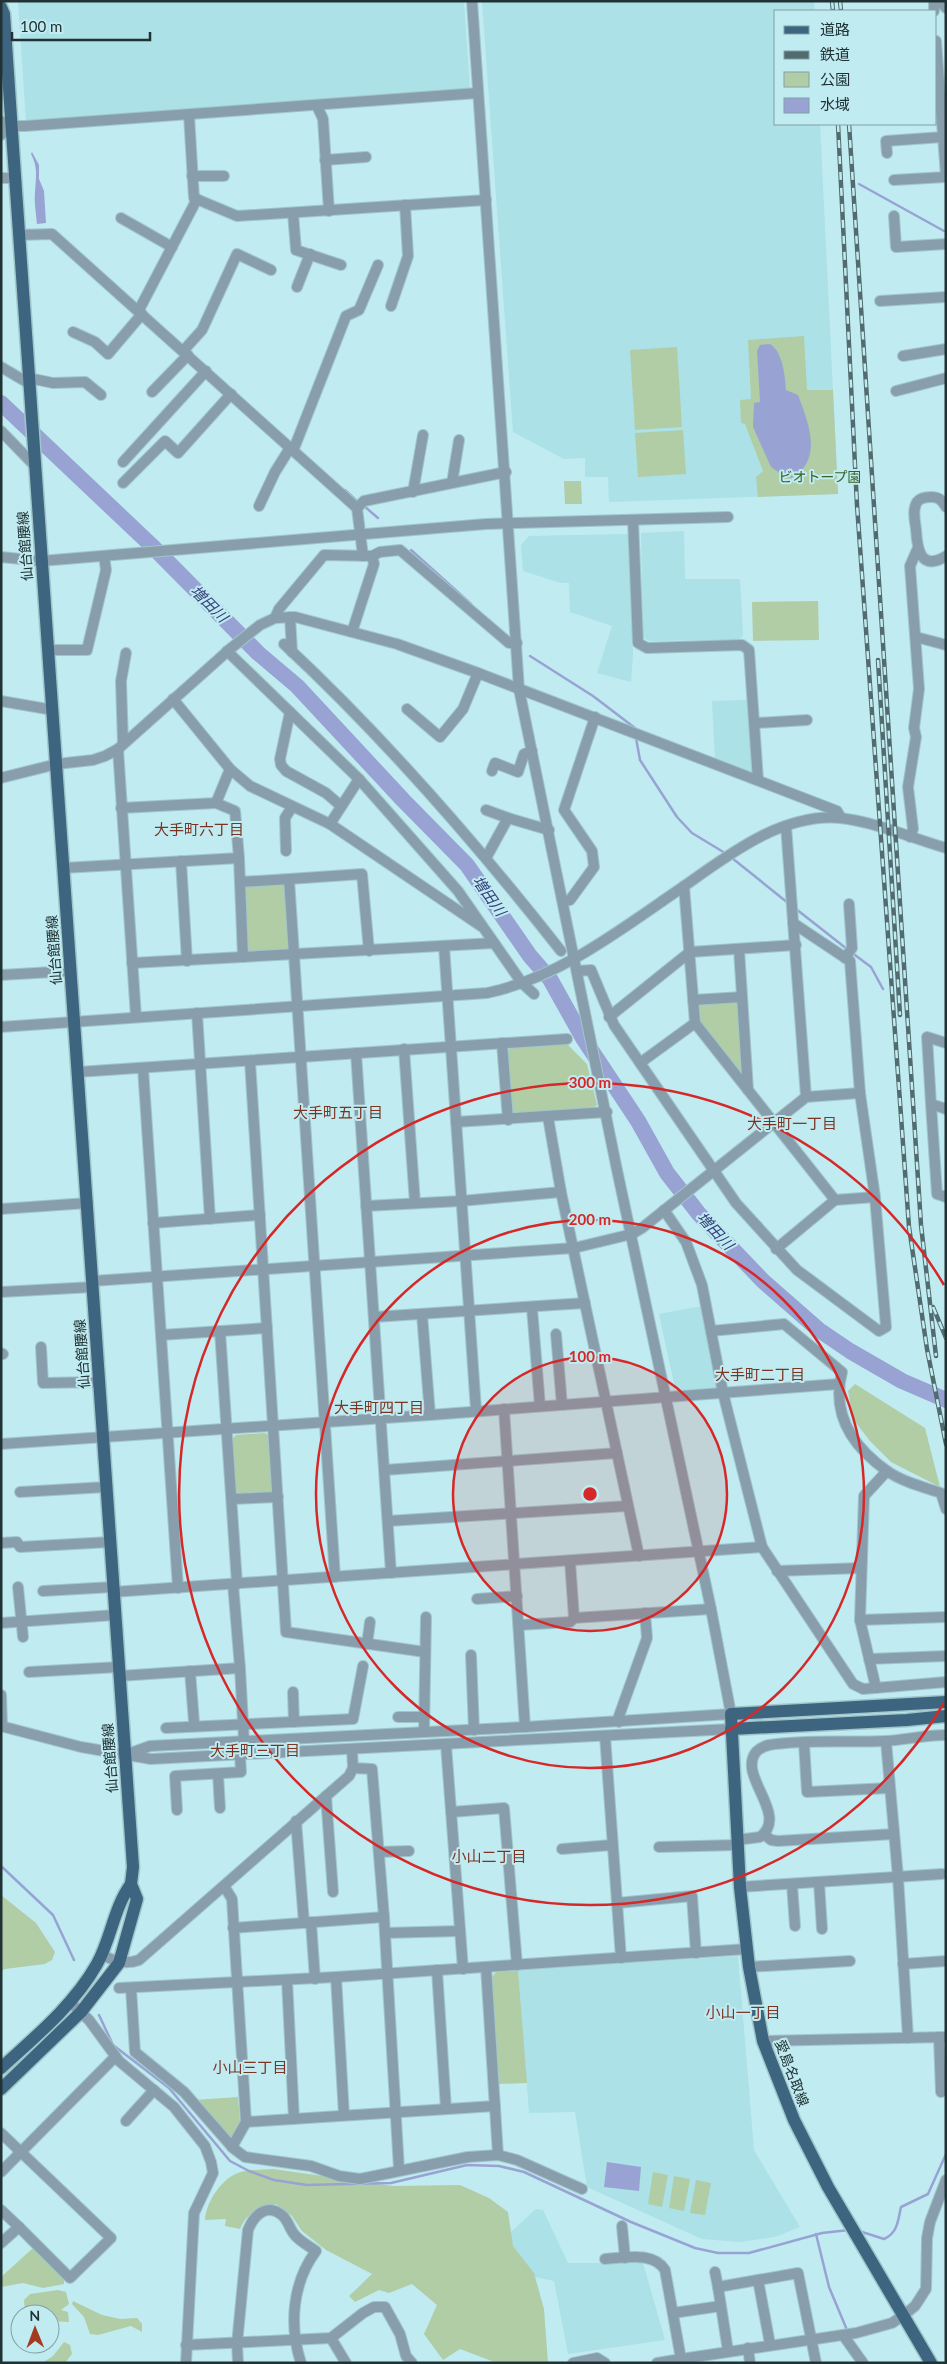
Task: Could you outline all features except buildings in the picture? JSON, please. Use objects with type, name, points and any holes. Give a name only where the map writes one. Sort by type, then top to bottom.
[{"type":"main road","name":"仙台館腰線","points":[[1,2089],[81,2012],[119,1963],[137,1899],[131,1884],[133,1867],[114,1615],[88,1202],[41,561],[16,178],[6,124],[4,7]]},
{"type":"main road","points":[[730,1714],[946,1702]]},
{"type":"main road","name":"愛島名取線","points":[[730,1714],[740,1887],[749,1967],[763,2041],[794,2120],[856,2237],[931,2363]]},
{"type":"main road","points":[[731,1729],[907,1720],[946,1716]]},
{"type":"main road","name":"仙台館腰線","points":[[1,2068],[70,2002],[90,1976],[102,1955],[123,1895],[131,1884]]},
{"type":"street","points":[[124,1755],[150,1746],[619,1722],[730,1714],[711,1608],[519,689],[506,472],[472,1]]},
{"type":"street","points":[[939,1],[946,8]]},
{"type":"street","points":[[894,180],[946,176],[937,68]]},
{"type":"street","points":[[1,135],[6,124],[189,115],[478,93]]},
{"type":"street","points":[[317,106],[323,119],[329,211]]},
{"type":"street","points":[[189,115],[194,198],[237,216],[486,200]]},
{"type":"street","points":[[887,153],[886,141],[944,140]]},
{"type":"street","points":[[325,160],[366,157]]},
{"type":"street","points":[[192,176],[224,176]]},
{"type":"street","points":[[1,178],[16,178]]},
{"type":"street","points":[[73,332],[95,342],[108,354],[140,310],[197,200]]},
{"type":"street","points":[[391,306],[408,256],[404,206]]},
{"type":"street","points":[[293,213],[296,250],[341,264]]},
{"type":"street","points":[[894,216],[896,247],[946,244]]},
{"type":"street","points":[[120,218],[172,247]]},
{"type":"street","points":[[19,236],[52,234],[140,310],[292,450],[360,505],[362,535],[367,556],[374,564],[352,632]]},
{"type":"street","points":[[152,392],[202,330],[237,254],[272,270]]},
{"type":"street","points":[[297,287],[310,254]]},
{"type":"street","points":[[258,506],[275,472],[292,450],[346,316],[359,310],[378,265]]},
{"type":"street","points":[[880,301],[946,298]]},
{"type":"street","points":[[903,356],[946,349]]},
{"type":"street","points":[[1,367],[29,381],[52,383],[85,382],[101,395]]},
{"type":"street","points":[[123,462],[206,371]]},
{"type":"street","points":[[896,391],[946,378]]},
{"type":"street","points":[[123,483],[165,441],[178,454],[231,394]]},
{"type":"street","points":[[1,431],[35,463]]},
{"type":"street","points":[[413,492],[423,435]]},
{"type":"street","points":[[452,483],[459,440]]},
{"type":"street","points":[[360,505],[506,472]]},
{"type":"street","points":[[910,837],[913,829],[908,787],[916,737],[914,728],[918,689],[910,566],[917,550],[914,510],[918,501],[924,498],[937,497],[942,500],[946,507]]},
{"type":"street","points":[[1,557],[41,561],[509,523],[728,517]]},
{"type":"street","points":[[633,520],[638,643],[647,648],[746,647],[750,654],[756,723],[758,780]]},
{"type":"street","points":[[275,618],[279,609],[324,555],[367,556],[380,552],[400,550],[405,552],[509,643],[516,643]]},
{"type":"street","points":[[917,550],[922,557],[929,560],[940,559],[946,556]]},
{"type":"street","points":[[48,650],[87,650],[106,570],[104,556]]},
{"type":"street","points":[[290,617],[288,648],[333,691],[402,764],[486,858],[561,951]]},
{"type":"street","points":[[1,778],[57,764],[93,760],[105,756],[120,746],[228,650],[260,625],[275,618],[290,617],[397,644],[478,673],[837,811],[841,818]]},
{"type":"street","points":[[916,637],[946,645]]},
{"type":"street","points":[[228,650],[359,779],[458,891],[494,943],[534,994]]},
{"type":"street","points":[[126,653],[121,681],[121,808],[136,1017]]},
{"type":"street","points":[[407,709],[440,737],[462,709],[478,673]]},
{"type":"street","points":[[173,699],[230,770],[250,786],[330,824],[483,927]]},
{"type":"street","points":[[1,701],[53,710]]},
{"type":"street","points":[[290,712],[280,759],[281,765],[286,771],[326,793],[341,806]]},
{"type":"street","points":[[564,901],[570,900],[594,867],[592,851],[564,810],[595,717]]},
{"type":"street","points":[[756,723],[807,720]]},
{"type":"street","points":[[495,763],[518,772],[524,754],[532,751]]},
{"type":"street","points":[[216,803],[230,770]]},
{"type":"street","points":[[330,824],[359,779]]},
{"type":"street","points":[[121,808],[216,803],[235,811],[243,957]]},
{"type":"street","points":[[286,851],[285,818],[292,807]]},
{"type":"street","points":[[486,810],[549,830]]},
{"type":"street","points":[[486,858],[508,818]]},
{"type":"street","points":[[1,1027],[488,993],[525,982],[575,958],[724,859],[786,826],[813,819],[841,818],[880,826],[946,848]]},
{"type":"street","points":[[786,826],[806,1098]]},
{"type":"street","points":[[63,868],[239,858]]},
{"type":"street","points":[[181,862],[187,960]]},
{"type":"street","points":[[240,882],[362,874],[370,951]]},
{"type":"street","points":[[289,879],[335,1577]]},
{"type":"street","points":[[684,886],[695,1023],[835,1200]]},
{"type":"street","points":[[579,976],[591,970],[609,1017],[712,1171],[736,1203],[796,1270],[879,1331],[886,1327],[874,1197],[860,1094],[848,954],[849,904]]},
{"type":"street","points":[[793,918],[848,954]]},
{"type":"street","points":[[550,937],[572,939]]},
{"type":"street","points":[[132,963],[294,956],[494,943]]},
{"type":"street","points":[[609,1017],[690,952],[796,945]]},
{"type":"street","points":[[444,946],[476,1410]]},
{"type":"street","points":[[739,949],[748,1090]]},
{"type":"street","points":[[1,975],[70,971]]},
{"type":"street","points":[[693,1000],[742,997]]},
{"type":"street","points":[[197,1014],[210,1219]]},
{"type":"street","points":[[640,1063],[695,1023]]},
{"type":"street","points":[[946,1044],[926,1037],[937,1194],[946,1197]]},
{"type":"street","points":[[78,1072],[567,1039]]},
{"type":"street","points":[[502,1043],[508,1120]]},
{"type":"street","points":[[404,1049],[416,1204]]},
{"type":"street","points":[[356,1053],[391,1573]]},
{"type":"street","points":[[250,1061],[286,1632],[425,1652]]},
{"type":"street","points":[[143,1068],[178,1588]]},
{"type":"street","points":[[1,1292],[157,1276],[574,1248],[632,1234],[806,1098],[860,1094]]},
{"type":"street","points":[[931,1104],[946,1109]]},
{"type":"street","points":[[456,1122],[607,1112]]},
{"type":"street","points":[[548,1117],[561,1192],[639,1556]]},
{"type":"street","points":[[934,1148],[946,1152]]},
{"type":"street","points":[[366,1206],[461,1201],[561,1192]]},
{"type":"street","points":[[776,1249],[835,1200],[874,1197]]},
{"type":"street","points":[[1,1209],[88,1202]]},
{"type":"street","points":[[664,1210],[686,1242],[702,1285],[723,1393],[762,1547],[854,1684],[863,1689],[946,1682]]},
{"type":"street","points":[[153,1222],[260,1215]]},
{"type":"street","points":[[374,1317],[585,1303]]},
{"type":"street","points":[[532,1308],[540,1406]]},
{"type":"street","points":[[422,1314],[430,1415]]},
{"type":"street","points":[[712,1331],[784,1324],[842,1372],[839,1384],[841,1408],[845,1426],[858,1444],[887,1471],[910,1483],[941,1492],[946,1509]]},
{"type":"street","points":[[161,1334],[268,1328]]},
{"type":"street","points":[[220,1331],[232,1499],[244,1741]]},
{"type":"street","points":[[556,1334],[562,1404]]},
{"type":"street","points":[[42,1347],[43,1383],[99,1382]]},
{"type":"street","points":[[1,1444],[430,1415],[476,1410],[839,1384]]},
{"type":"street","points":[[504,1409],[525,1727]]},
{"type":"street","points":[[385,1470],[617,1453]]},
{"type":"street","points":[[876,1688],[860,1620],[864,1496],[887,1471]]},
{"type":"street","points":[[20,1492],[106,1487]]},
{"type":"street","points":[[232,1499],[278,1497]]},
{"type":"street","points":[[388,1521],[628,1506]]},
{"type":"street","points":[[1,1542],[17,1542],[20,1547],[110,1542]]},
{"type":"street","points":[[43,1591],[178,1588],[762,1547]]},
{"type":"street","points":[[570,1561],[574,1618]]},
{"type":"street","points":[[777,1572],[861,1568]]},
{"type":"street","points":[[18,1587],[22,1637]]},
{"type":"street","points":[[477,1599],[517,1596]]},
{"type":"street","points":[[519,1625],[570,1622],[574,1618],[711,1608]]},
{"type":"street","points":[[619,1722],[619,1716],[647,1638],[645,1613]]},
{"type":"street","points":[[1,1623],[114,1615]]},
{"type":"street","points":[[424,1732],[426,1617]]},
{"type":"street","points":[[860,1620],[946,1617]]},
{"type":"street","points":[[367,1644],[370,1622]]},
{"type":"street","points":[[471,1655],[474,1730]]},
{"type":"street","points":[[869,1659],[946,1656]]},
{"type":"street","points":[[166,1728],[353,1719],[363,1666]]},
{"type":"street","points":[[29,1672],[190,1672],[240,1668]]},
{"type":"street","points":[[190,1672],[194,1722]]},
{"type":"street","points":[[293,1692],[294,1722]]},
{"type":"street","points":[[1,1695],[2,1726],[81,1748],[151,1759],[731,1729]]},
{"type":"street","points":[[398,1717],[425,1717]]},
{"type":"street","points":[[660,1847],[737,1843],[764,1834],[769,1825],[770,1816],[753,1768],[755,1754],[768,1745],[886,1741],[946,1735]]},
{"type":"street","points":[[604,1736],[621,1958]]},
{"type":"street","points":[[886,1741],[898,1877],[908,2038]]},
{"type":"street","points":[[804,1743],[807,1792],[890,1788]]},
{"type":"street","points":[[446,1745],[462,1969]]},
{"type":"street","points":[[102,1955],[119,1963],[131,1963],[139,1960],[349,1776],[353,1768],[352,1750]]},
{"type":"street","points":[[177,1810],[175,1776],[241,1772],[240,1755]]},
{"type":"street","points":[[353,1768],[372,1769],[384,1917],[399,2170]]},
{"type":"street","points":[[218,1774],[220,1808]]},
{"type":"street","points":[[326,1796],[333,1892]]},
{"type":"street","points":[[451,1812],[504,1808],[516,1965]]},
{"type":"street","points":[[296,1821],[315,1979]]},
{"type":"street","points":[[764,1834],[771,1840],[778,1841],[894,1834]]},
{"type":"street","points":[[562,1849],[612,1845]]},
{"type":"street","points":[[379,1852],[409,1850]]},
{"type":"street","points":[[740,1887],[942,1874]]},
{"type":"street","points":[[819,1882],[822,1929]]},
{"type":"street","points":[[792,1884],[795,1926]]},
{"type":"street","points":[[224,1886],[232,1899],[246,2122],[232,2147]]},
{"type":"street","points":[[617,1903],[692,1896],[696,1953]]},
{"type":"street","points":[[233,1928],[384,1917]]},
{"type":"street","points":[[385,1933],[460,1931]]},
{"type":"street","points":[[119,1988],[336,1978],[747,1949]]},
{"type":"street","points":[[749,1967],[850,1961]]},
{"type":"street","points":[[903,1964],[946,1961]]},
{"type":"street","points":[[486,1967],[498,2155]]},
{"type":"street","points":[[437,1970],[446,2109]]},
{"type":"street","points":[[336,1978],[344,2115]]},
{"type":"street","points":[[287,1980],[294,2119]]},
{"type":"street","points":[[131,1988],[136,2052],[184,2092],[232,2147],[245,2157],[311,2166],[339,2176],[360,2178],[468,2157],[498,2155],[517,2160],[582,2189]]},
{"type":"street","points":[[70,2002],[89,2020],[115,2057],[174,2107],[205,2146],[213,2173],[194,2213],[186,2363]]},
{"type":"street","points":[[763,2041],[942,2037],[941,2092]]},
{"type":"street","points":[[1,2172],[115,2057]]},
{"type":"street","points":[[126,2120],[154,2090]]},
{"type":"street","points":[[246,2122],[495,2106]]},
{"type":"street","points":[[1,2133],[111,2238],[70,2278],[1,2210]]},
{"type":"street","points":[[657,2363],[770,2344],[856,2333],[892,2323],[915,2306],[926,2289],[927,2238],[930,2222],[943,2195],[946,2180]]},
{"type":"street","points":[[238,2363],[237,2344],[248,2230],[252,2218],[260,2211],[271,2210],[284,2216],[295,2235],[316,2251],[304,2266],[296,2294],[294,2342],[301,2363]]},
{"type":"street","points":[[622,2226],[625,2258]]},
{"type":"street","points":[[1,2243],[19,2227]]},
{"type":"street","points":[[605,2259],[654,2258],[661,2263],[664,2270],[681,2359]]},
{"type":"street","points":[[715,2272],[728,2351]]},
{"type":"street","points":[[718,2287],[798,2273],[816,2363]]},
{"type":"street","points":[[758,2280],[770,2344]]},
{"type":"street","points":[[672,2313],[721,2306]]},
{"type":"street","points":[[186,2345],[294,2342],[331,2338],[363,2312],[374,2307],[385,2307],[400,2334],[406,2356],[412,2363]]},
{"type":"street","points":[[842,2335],[864,2363]]},
{"type":"street","points":[[331,2338],[346,2363]]},
{"type":"street","points":[[748,2348],[750,2363]]},
{"type":"street","points":[[574,2363],[597,2358],[605,2363]]},
{"type":"shaded area","points":[[18,1],[464,1],[470,90],[26,120]]},
{"type":"shaded area","points":[[482,1],[814,1],[815,10],[774,10],[774,125],[820,125],[838,494],[609,502],[608,477],[585,477],[585,458],[564,459],[513,432]]},
{"type":"shaded area","points":[[684,531],[685,579],[740,579],[743,636],[739,640],[649,641],[643,637],[641,533]]},
{"type":"shaded area","points":[[628,534],[633,654],[631,682],[597,673],[612,626],[570,612],[569,583],[561,583],[523,571],[521,545],[529,536]]},
{"type":"shaded area","points":[[747,700],[754,774],[715,759],[712,701]]},
{"type":"shaded area","points":[[702,1306],[718,1386],[715,1388],[679,1390],[675,1388],[659,1314]]},
{"type":"shaded area","points":[[738,1956],[754,2150],[800,2227],[775,2237],[740,2242],[702,2239],[587,2187],[575,2112],[529,2113],[518,1970]]},
{"type":"shaded area","points":[[536,2209],[543,2210],[568,2263],[643,2263],[665,2340],[568,2354],[554,2281],[526,2275],[503,2239]]},
{"type":"green space","name":"ビオトープ園","points":[[804,336],[807,390],[833,390],[838,494],[758,497],[756,477],[763,471],[745,424],[741,423],[740,400],[751,399],[748,340]]},
{"type":"green space","points":[[677,347],[682,427],[635,430],[630,350]]},
{"type":"green space","points":[[683,430],[686,474],[638,477],[635,433]]},
{"type":"green space","points":[[564,481],[581,481],[582,504],[565,504]]},
{"type":"green space","points":[[818,601],[819,640],[753,641],[752,602]]},
{"type":"green space","points":[[285,884],[290,947],[286,952],[252,953],[247,949],[244,889],[247,885]]},
{"type":"green space","points":[[735,1001],[740,1004],[744,1069],[739,1072],[699,1023],[698,1006],[701,1003]]},
{"type":"green space","points":[[567,1044],[587,1064],[597,1105],[593,1108],[518,1115],[511,1111],[507,1052],[512,1046]]},
{"type":"green space","points":[[855,1384],[925,1428],[940,1487],[891,1462],[870,1441],[853,1419],[848,1391]]},
{"type":"green space","points":[[265,1433],[271,1437],[274,1491],[272,1494],[239,1496],[235,1493],[232,1439],[236,1435]]},
{"type":"green space","points":[[1,1895],[36,1923],[55,1952],[52,1960],[45,1964],[1,1971]]},
{"type":"green space","points":[[518,1970],[527,2083],[499,2084],[492,1977],[497,1971]]},
{"type":"green space","points":[[238,2097],[240,2122],[234,2137],[227,2138],[194,2100]]},
{"type":"green space","points":[[273,2169],[393,2186],[460,2185],[489,2198],[508,2212],[513,2246],[534,2273],[544,2309],[548,2363],[497,2363],[460,2349],[443,2360],[424,2334],[437,2305],[412,2284],[389,2293],[379,2290],[355,2302],[349,2296],[372,2274],[326,2250],[302,2231],[292,2216],[276,2204],[250,2215],[240,2229],[225,2226],[226,2219],[205,2220],[212,2198],[228,2179],[245,2171]]},
{"type":"green space","points":[[653,2172],[668,2175],[662,2207],[648,2204]]},
{"type":"green space","points":[[674,2176],[690,2179],[684,2211],[669,2208]]},
{"type":"green space","points":[[696,2180],[711,2183],[705,2215],[690,2213]]},
{"type":"green space","points":[[33,2248],[64,2277],[64,2284],[43,2288],[23,2283],[1,2287],[1,2277]]},
{"type":"green space","points":[[58,2290],[66,2292],[69,2304],[61,2310],[68,2312],[69,2322],[60,2321],[60,2304],[24,2304],[24,2300],[30,2294]]},
{"type":"green space","points":[[73,2301],[102,2315],[120,2319],[137,2318],[142,2324],[142,2332],[131,2326],[98,2335],[90,2334],[84,2317],[72,2304]]},
{"type":"green space","points":[[64,2342],[70,2345],[72,2354],[65,2363],[42,2363],[55,2354],[60,2354],[60,2347]]},
{"type":"water","points":[[32,152],[39,165],[39,179],[44,191],[46,223],[37,224],[35,200],[36,172]]},
{"type":"water","points":[[770,344],[781,358],[786,390],[798,395],[806,416],[811,439],[808,460],[803,469],[794,477],[787,478],[771,467],[753,427],[754,403],[760,402],[757,351],[760,345]]},
{"type":"water","points":[[607,2162],[641,2167],[639,2191],[604,2187]]},
{"type":"waterway","points":[[859,184],[944,231]]},
{"type":"waterway","name":"増田川","points":[[1,403],[151,545],[258,653],[297,686],[403,800],[467,865],[530,956],[550,979],[583,1038],[638,1121],[667,1173],[699,1214],[763,1281],[819,1330],[850,1351],[902,1381],[946,1400]]},
{"type":"waterway","points":[[345,490],[359,503]]},
{"type":"waterway","points":[[364,506],[378,518]]},
{"type":"waterway","points":[[411,550],[471,604]]},
{"type":"waterway","points":[[530,656],[593,696],[635,728]]},
{"type":"waterway","points":[[636,738],[640,760],[677,817],[692,833],[725,853]]},
{"type":"waterway","points":[[732,858],[788,903]]},
{"type":"waterway","points":[[796,909],[847,949]]},
{"type":"waterway","points":[[851,952],[871,967],[883,989]]},
{"type":"waterway","points":[[1,1866],[53,1915],[74,1960]]},
{"type":"waterway","points":[[99,2015],[113,2045],[169,2088],[230,2161],[249,2171],[274,2180],[307,2185],[391,2183],[467,2165],[499,2166],[524,2172],[631,2222],[695,2248],[718,2253],[749,2253],[822,2233],[849,2230]]},
{"type":"waterway","points":[[859,2231],[884,2239],[889,2236],[897,2226],[901,2207],[928,2194],[946,2154]]},
{"type":"waterway","points":[[816,2234],[829,2287],[847,2330]]},
{"type":"railway","points":[[832,1],[833,10]]},
{"type":"railway","points":[[840,1],[841,10]]},
{"type":"railway","points":[[838,125],[857,505],[909,1227],[927,1349],[946,1444]]},
{"type":"railway","points":[[849,125],[921,1225],[936,1356]]},
{"type":"railway","points":[[878,660],[900,1015]]},
{"type":"railway","points":[[933,1307],[946,1338]]},
{"type":"district","name":"大手町六丁目","points":[[199,830]]},
{"type":"district","name":"大手町五丁目","points":[[338,1113]]},
{"type":"district","name":"大手町一丁目","points":[[792,1124]]},
{"type":"district","name":"大手町二丁目","points":[[760,1375]]},
{"type":"district","name":"大手町四丁目","points":[[379,1408]]},
{"type":"district","name":"大手町三丁目","points":[[255,1751]]},
{"type":"district","name":"小山二丁目","points":[[489,1857]]},
{"type":"district","name":"小山一丁目","points":[[743,2013]]},
{"type":"district","name":"小山三丁目","points":[[250,2068]]}]
